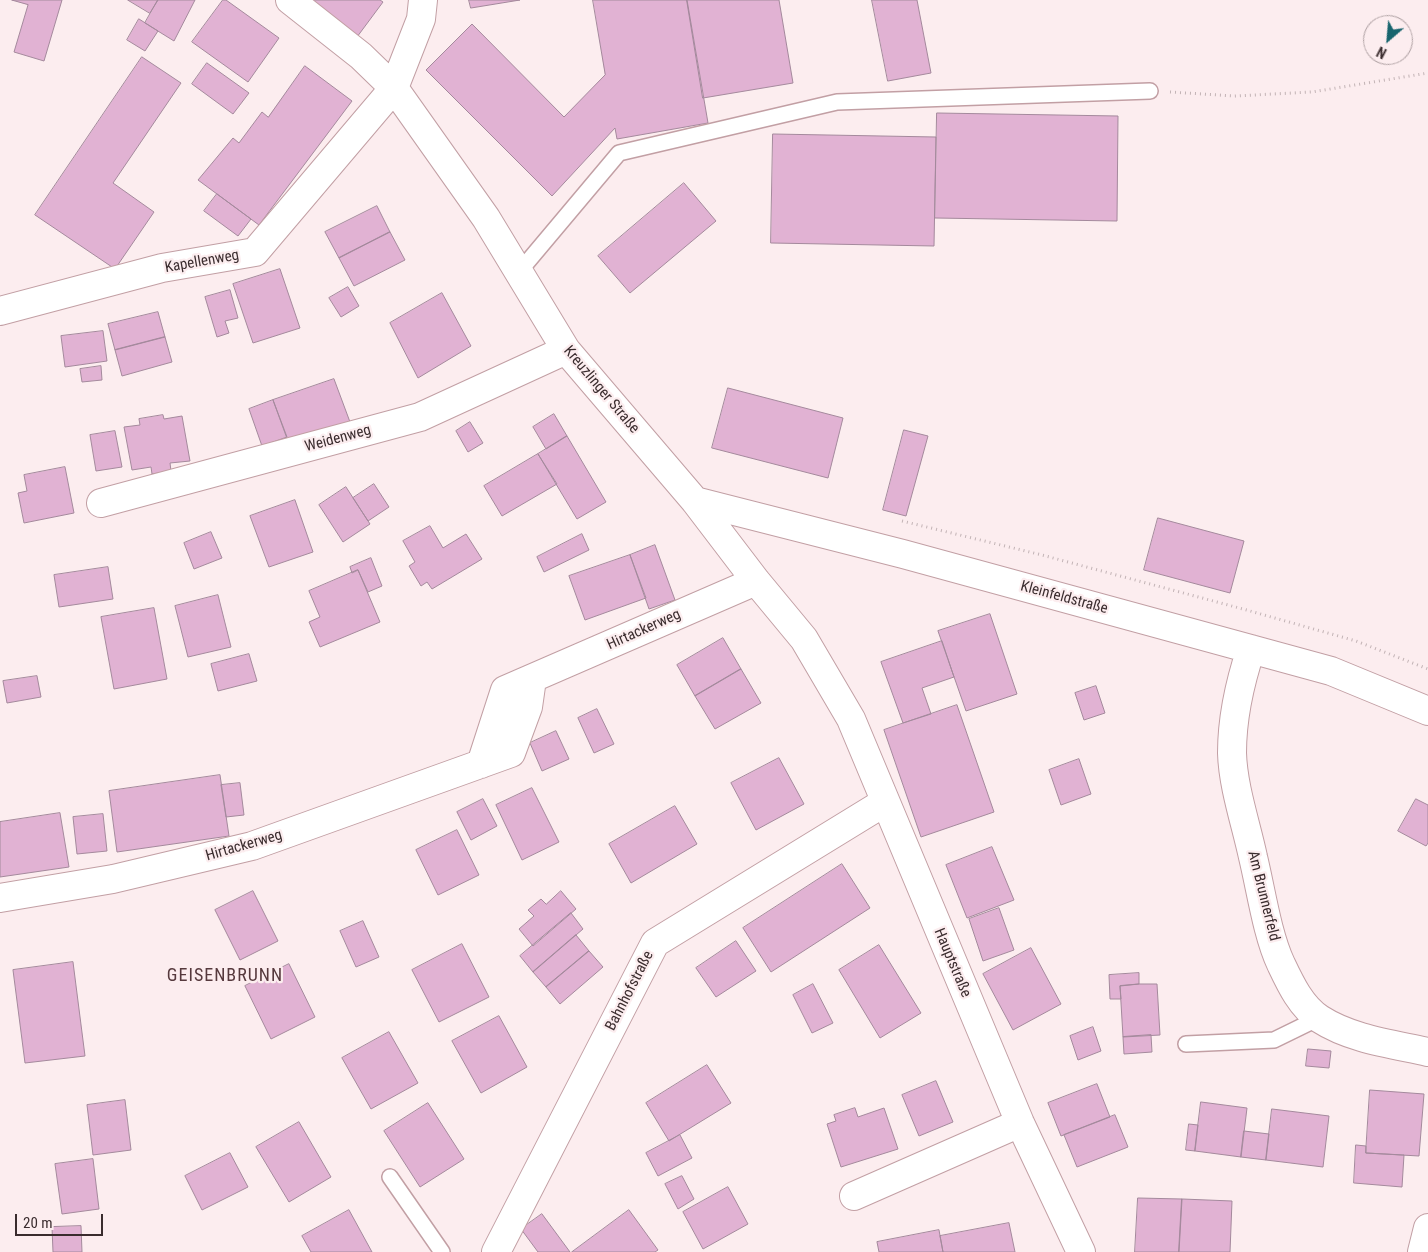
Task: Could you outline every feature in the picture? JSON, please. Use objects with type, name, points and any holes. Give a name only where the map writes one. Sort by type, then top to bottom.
[{"type":"street","name":"Kreuzlinger Straße","points":[[290,0],[360,56],[394,88],[486,218],[566,350],[695,501],[756,581],[804,639],[851,719],[885,802]]},
{"type":"street","name":"Kapellenweg","points":[[0,311],[162,268],[254,252],[394,88],[421,20],[423,0]]},
{"type":"street","name":"Weidenweg","points":[[101,503],[420,417],[566,350]]},
{"type":"street","name":"Kleinfeldstraße","points":[[695,501],[912,556],[1331,671],[1428,712]]},
{"type":"street","name":"Hirtackerweg","points":[[0,898],[113,879],[252,846],[481,764],[505,690],[756,581]]},
{"type":"street","name":"Am Brunnerfeld","points":[[1251,649],[1242,675],[1234,720],[1232,754],[1240,800],[1266,913],[1280,962],[1299,998],[1319,1018],[1350,1034],[1428,1052]]},
{"type":"street","name":"Hauptstraße","points":[[885,802],[1020,1123],[1081,1252]]},
{"type":"street","name":"Bahnhofstraße","points":[[496,1252],[655,943],[885,802]]},
{"type":"street","points":[[854,1196],[1020,1123]]},
{"type":"street","points":[[1422,1252],[1428,1228]]},
{"type":"lane","points":[[518,272],[618,153],[836,102],[1150,91]]},
{"type":"lane","points":[[1186,1044],[1274,1040],[1319,1018]]},
{"type":"lane","points":[[390,1177],[442,1252]]},
{"type":"path","points":[[1150,91],[1234,96],[1312,92],[1428,73]]},
{"type":"building","points":[[12,0],[62,0],[44,61],[14,52],[28,5]]},
{"type":"building","points":[[128,0],[158,0],[150,13]]},
{"type":"building","points":[[158,0],[195,0],[174,41],[145,23]]},
{"type":"building","points":[[223,0],[226,0],[279,38],[248,82],[192,42]]},
{"type":"building","points":[[307,0],[380,0],[383,2],[357,37]]},
{"type":"building","points":[[469,0],[520,0],[471,8]]},
{"type":"building","points":[[593,0],[687,0],[708,123],[617,139],[615,128],[552,196],[426,70],[472,24],[564,117],[605,75]]},
{"type":"building","points":[[687,0],[779,0],[793,83],[703,98]]},
{"type":"building","points":[[872,0],[917,0],[931,73],[888,81]]},
{"type":"building","points":[[139,19],[158,31],[145,51],[127,40]]},
{"type":"building","points":[[142,57],[181,83],[113,183],[154,212],[115,269],[35,215]]},
{"type":"building","points":[[207,63],[249,93],[233,114],[192,84]]},
{"type":"building","points":[[305,66],[352,101],[259,225],[198,180],[233,138],[239,143],[262,112],[268,117]]},
{"type":"building","points":[[937,113],[1118,116],[1117,221],[935,218]]},
{"type":"building","points":[[773,134],[936,137],[934,246],[771,243]]},
{"type":"building","points":[[684,183],[716,221],[630,293],[598,256]]},
{"type":"building","points":[[217,194],[251,219],[238,236],[204,211]]},
{"type":"building","points":[[377,206],[390,232],[339,258],[325,232]]},
{"type":"building","points":[[390,232],[405,260],[354,286],[339,258]]},
{"type":"building","points":[[280,269],[300,328],[253,343],[233,284]]},
{"type":"building","points":[[348,287],[359,306],[341,317],[329,298]]},
{"type":"building","points":[[230,290],[238,318],[225,321],[229,333],[217,337],[205,297]]},
{"type":"building","points":[[442,293],[471,346],[418,378],[390,323]]},
{"type":"building","points":[[158,312],[165,337],[115,350],[108,324]]},
{"type":"building","points":[[103,331],[107,361],[65,367],[61,336]]},
{"type":"building","points":[[165,337],[172,362],[122,376],[115,350]]},
{"type":"building","points":[[101,366],[102,380],[82,382],[80,369]]},
{"type":"building","points":[[334,379],[350,422],[289,444],[273,400]]},
{"type":"building","points":[[728,388],[843,418],[828,478],[712,448]]},
{"type":"building","points":[[273,400],[287,437],[262,446],[249,409]]},
{"type":"building","points":[[554,414],[567,436],[546,449],[533,427]]},
{"type":"building","points":[[163,415],[164,419],[182,416],[190,461],[170,463],[171,471],[152,474],[151,467],[132,470],[124,427],[140,425],[139,419]]},
{"type":"building","points":[[470,422],[483,443],[468,452],[456,431]]},
{"type":"building","points":[[904,430],[928,436],[906,516],[883,510]]},
{"type":"building","points":[[115,431],[122,467],[96,471],[90,435]]},
{"type":"building","points":[[567,436],[606,502],[577,519],[538,454]]},
{"type":"building","points":[[538,454],[557,484],[502,516],[484,486]]},
{"type":"building","points":[[65,467],[74,513],[24,523],[18,493],[27,491],[24,475]]},
{"type":"building","points":[[374,484],[389,507],[368,521],[353,498]]},
{"type":"building","points":[[346,487],[370,524],[343,542],[319,505]]},
{"type":"building","points":[[295,500],[313,552],[269,567],[250,516]]},
{"type":"building","points":[[1158,518],[1244,541],[1230,593],[1144,570]]},
{"type":"building","points":[[430,526],[443,548],[466,534],[482,559],[432,589],[427,582],[421,586],[409,566],[415,562],[403,541]]},
{"type":"building","points":[[211,532],[222,558],[194,569],[184,543]]},
{"type":"building","points":[[582,534],[589,550],[544,572],[537,557]]},
{"type":"building","points":[[655,545],[675,600],[649,609],[630,555]]},
{"type":"building","points":[[630,555],[646,598],[585,620],[569,576]]},
{"type":"building","points":[[371,558],[382,586],[368,592],[358,570],[352,573],[350,567]]},
{"type":"building","points":[[108,567],[113,599],[59,607],[54,575]]},
{"type":"building","points":[[358,570],[380,622],[320,647],[309,622],[320,617],[309,591]]},
{"type":"building","points":[[218,595],[231,647],[188,657],[175,606]]},
{"type":"building","points":[[154,608],[167,679],[114,689],[101,617]]},
{"type":"building","points":[[990,614],[1017,694],[966,711],[938,631]]},
{"type":"building","points":[[723,638],[741,669],[695,696],[677,665]]},
{"type":"building","points":[[942,641],[954,677],[922,688],[931,714],[903,723],[881,662]]},
{"type":"building","points":[[249,654],[257,681],[218,691],[211,664]]},
{"type":"building","points":[[741,669],[761,703],[715,729],[695,696]]},
{"type":"building","points":[[37,676],[41,697],[7,703],[3,681]]},
{"type":"building","points":[[1096,686],[1105,713],[1084,720],[1075,693]]},
{"type":"building","points":[[957,705],[994,812],[921,837],[884,730]]},
{"type":"building","points":[[597,709],[614,744],[594,753],[578,718]]},
{"type":"building","points":[[556,731],[569,759],[542,771],[530,743]]},
{"type":"building","points":[[779,758],[804,804],[756,830],[731,783]]},
{"type":"building","points":[[1079,759],[1091,794],[1061,805],[1049,770]]},
{"type":"building","points":[[220,775],[229,836],[117,852],[109,791]]},
{"type":"building","points":[[240,783],[244,815],[226,817],[221,785]]},
{"type":"building","points":[[532,788],[559,842],[522,860],[496,805]]},
{"type":"building","points":[[483,799],[497,826],[471,840],[457,812]]},
{"type":"building","points":[[1416,799],[1428,805],[1428,843],[1426,846],[1398,831]]},
{"type":"building","points":[[675,806],[697,844],[631,883],[609,844]]},
{"type":"building","points":[[60,813],[69,867],[0,877],[0,822]]},
{"type":"building","points":[[103,814],[107,851],[77,854],[73,817]]},
{"type":"building","points":[[457,830],[479,875],[438,895],[416,850]]},
{"type":"building","points":[[992,847],[1014,900],[967,918],[946,865]]},
{"type":"building","points":[[842,864],[870,908],[771,972],[743,928]]},
{"type":"building","points":[[253,891],[278,941],[240,960],[215,910]]},
{"type":"building","points":[[561,891],[576,909],[533,946],[519,929],[534,916],[528,910],[541,899],[546,904]]},
{"type":"building","points":[[999,908],[1014,950],[983,961],[969,919]]},
{"type":"building","points":[[571,913],[583,929],[533,972],[520,956]]},
{"type":"building","points":[[363,921],[379,957],[356,967],[340,931]]},
{"type":"building","points":[[576,935],[589,951],[546,987],[533,972]]},
{"type":"building","points":[[736,941],[756,971],[716,997],[696,968]]},
{"type":"building","points":[[462,944],[489,997],[439,1022],[412,970]]},
{"type":"building","points":[[879,945],[921,1013],[880,1038],[839,970]]},
{"type":"building","points":[[1031,948],[1061,1004],[1013,1030],[983,974]]},
{"type":"building","points":[[589,951],[603,967],[560,1004],[546,987]]},
{"type":"building","points":[[73,962],[85,1056],[25,1063],[13,970]]},
{"type":"building","points":[[289,964],[315,1017],[271,1039],[245,986]]},
{"type":"building","points":[[1139,973],[1139,984],[1120,986],[1121,999],[1110,999],[1109,975]]},
{"type":"building","points":[[813,984],[833,1023],[812,1033],[793,995]]},
{"type":"building","points":[[1157,984],[1160,1035],[1123,1037],[1120,986]]},
{"type":"building","points":[[499,1016],[527,1067],[481,1093],[452,1041]]},
{"type":"building","points":[[1093,1027],[1101,1051],[1078,1060],[1070,1036]]},
{"type":"building","points":[[389,1032],[418,1083],[371,1109],[342,1058]]},
{"type":"building","points":[[1151,1035],[1152,1052],[1124,1054],[1123,1037]]},
{"type":"building","points":[[1308,1049],[1331,1051],[1329,1068],[1306,1066]]},
{"type":"building","points":[[707,1065],[731,1103],[669,1141],[646,1103]]},
{"type":"building","points":[[936,1081],[953,1122],[919,1136],[902,1095]]},
{"type":"building","points":[[1097,1084],[1110,1117],[1061,1136],[1048,1103]]},
{"type":"building","points":[[1370,1090],[1424,1094],[1419,1156],[1366,1153]]},
{"type":"building","points":[[125,1100],[131,1150],[93,1155],[87,1105]]},
{"type":"building","points":[[1201,1102],[1247,1108],[1241,1157],[1195,1151]]},
{"type":"building","points":[[428,1103],[464,1159],[420,1187],[384,1131]]},
{"type":"building","points":[[855,1108],[858,1117],[884,1108],[898,1149],[841,1167],[827,1124],[836,1121],[834,1115]]},
{"type":"building","points":[[1272,1109],[1329,1116],[1323,1167],[1266,1160]]},
{"type":"building","points":[[1115,1115],[1128,1147],[1077,1167],[1064,1135]]},
{"type":"building","points":[[299,1122],[331,1177],[289,1202],[256,1147]]},
{"type":"building","points":[[1189,1124],[1198,1125],[1195,1151],[1186,1150]]},
{"type":"building","points":[[1244,1131],[1269,1134],[1266,1160],[1241,1157]]},
{"type":"building","points":[[680,1135],[692,1158],[658,1176],[646,1153]]},
{"type":"building","points":[[1356,1145],[1366,1146],[1366,1153],[1404,1155],[1402,1187],[1354,1183]]},
{"type":"building","points":[[230,1153],[248,1187],[202,1210],[185,1176]]},
{"type":"building","points":[[93,1159],[99,1209],[62,1214],[55,1164]]},
{"type":"building","points":[[682,1176],[694,1199],[678,1209],[665,1184]]},
{"type":"building","points":[[728,1187],[748,1224],[703,1249],[683,1212]]},
{"type":"building","points":[[1138,1198],[1182,1199],[1179,1252],[1135,1252]]},
{"type":"building","points":[[1182,1199],[1232,1201],[1230,1252],[1179,1252]]},
{"type":"building","points":[[349,1210],[372,1252],[311,1252],[302,1236]]},
{"type":"building","points":[[629,1210],[658,1250],[655,1252],[572,1252]]},
{"type":"building","points":[[542,1214],[570,1252],[538,1252],[521,1229]]},
{"type":"building","points":[[1009,1223],[1015,1252],[943,1252],[940,1236]]},
{"type":"building","points":[[81,1226],[82,1252],[53,1252],[52,1227]]},
{"type":"building","points":[[939,1230],[943,1252],[879,1252],[877,1242]]},
{"type":"district","name":"GEISENBRUNN","points":[[225,976]]}]
